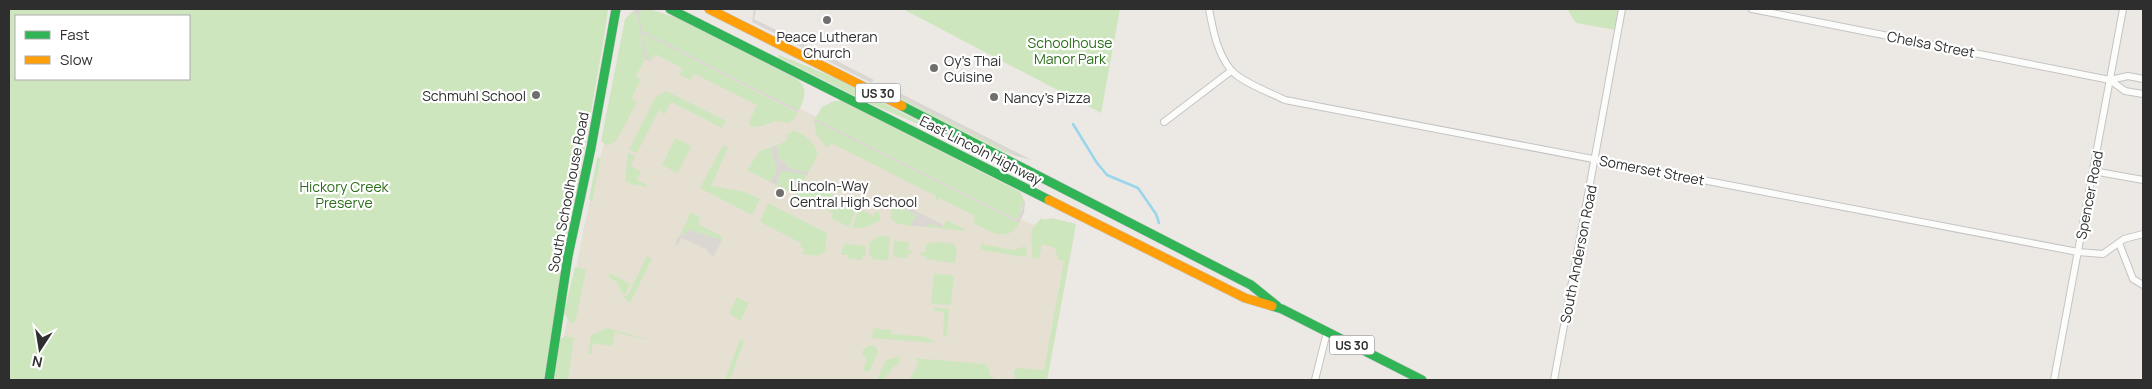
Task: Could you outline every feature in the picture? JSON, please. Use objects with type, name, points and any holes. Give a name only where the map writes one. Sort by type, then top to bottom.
[{"type":"main road","name":"South Schoolhouse Road","points":[[549,380],[568,256],[591,148],[616,9]]},
{"type":"main road","name":"East Lincoln Highway","points":[[670,9],[1206,280],[1246,298],[1282,309],[1422,380]]},
{"type":"main road","name":"East Lincoln Highway","points":[[709,9],[1176,246],[1252,286],[1282,309]]},
{"type":"street","points":[[1164,122],[1231,70],[1216,42],[1209,9]]},
{"type":"street","name":"South Anderson Road","points":[[1554,380],[1622,9]]},
{"type":"street","name":"Chelsa Street","points":[[1752,9],[2110,80]]},
{"type":"street","name":"Spencer Road","points":[[2054,380],[2123,9]]},
{"type":"street","name":"Somerset Street","points":[[1231,70],[1256,86],[1285,100],[2078,252],[2102,254],[2128,237],[2143,234]]},
{"type":"street","points":[[2110,80],[2128,76],[2143,79]]},
{"type":"street","points":[[2110,80],[2125,91],[2143,94]]},
{"type":"street","points":[[2093,171],[2143,180]]},
{"type":"street","points":[[2119,243],[2133,279],[2143,285]]},
{"type":"street","points":[[1316,380],[1327,332]]},
{"type":"shaded area","points":[[642,9],[639,15],[642,31],[799,110],[798,112],[642,33],[647,57],[652,60],[645,59],[637,15],[633,11]]},
{"type":"shaded area","points":[[754,9],[756,9],[754,19],[788,36],[786,39],[752,22]]},
{"type":"shaded area","name":"Lincoln-Way Central High School","points":[[649,33],[1014,216],[1073,242],[1047,380],[556,380],[584,226],[610,118]]},
{"type":"shaded area","points":[[797,40],[874,80],[871,83],[797,45]]},
{"type":"shaded area","points":[[884,85],[1032,160],[1016,156],[884,89]]},
{"type":"shaded area","points":[[815,119],[1017,220],[1023,202],[1025,202],[1024,213],[1019,223],[814,121]]},
{"type":"shaded area","points":[[777,145],[779,160],[785,162],[789,168],[803,172],[809,171],[807,175],[785,171],[780,173],[776,185],[770,182],[777,172],[771,147]]},
{"type":"shaded area","points":[[898,202],[943,225],[942,228],[933,224],[929,224],[927,227],[911,226],[916,215],[896,205]]},
{"type":"shaded area","points":[[690,230],[722,240],[713,257],[706,249],[681,238],[678,245],[675,244],[677,238]]},
{"type":"green space","name":"Hickory Creek Preserve","points":[[9,9],[608,9],[544,380],[9,380]]},
{"type":"green space","points":[[642,9],[678,18],[795,78],[804,89],[803,101],[799,110],[641,31],[639,15]]},
{"type":"green space","name":"Schoolhouse Manor Park","points":[[903,9],[1120,9],[1101,113]]},
{"type":"green space","points":[[1567,9],[1620,9],[1616,30],[1576,23]]},
{"type":"green space","points":[[633,11],[637,15],[645,59],[636,76],[641,80],[632,97],[637,102],[616,141],[607,146],[601,141],[625,19]]},
{"type":"green space","points":[[642,33],[798,113],[788,123],[777,121],[758,127],[750,126],[749,122],[757,105],[695,74],[690,80],[680,75],[682,68],[655,54],[652,60],[647,57]]},
{"type":"green space","points":[[779,55],[833,77],[924,124],[923,126],[873,105],[778,57]]},
{"type":"green space","points":[[884,89],[1016,156],[1002,151],[884,91]]},
{"type":"green space","points":[[664,92],[668,92],[726,121],[722,128],[671,102],[665,114],[659,110],[637,153],[629,150],[655,98]]},
{"type":"green space","points":[[834,101],[842,101],[1020,192],[1025,202],[1023,203],[1018,220],[815,119],[822,107]]},
{"type":"green space","points":[[814,121],[1019,223],[1015,229],[1004,234],[998,234],[985,229],[973,223],[975,216],[939,198],[935,203],[936,196],[831,143],[827,148],[816,134]]},
{"type":"green space","points":[[793,131],[804,135],[816,149],[816,157],[809,171],[803,172],[789,168],[787,163],[779,159],[777,145],[787,141],[787,135]]},
{"type":"green space","points":[[675,138],[691,146],[678,173],[662,165]]},
{"type":"green space","points":[[724,145],[728,148],[711,186],[745,192],[760,199],[752,215],[700,188]]},
{"type":"green space","points":[[771,147],[777,172],[770,182],[747,170],[760,151]]},
{"type":"green space","points":[[628,153],[635,156],[631,166],[641,172],[637,180],[647,185],[646,188],[638,184],[635,186],[625,181]]},
{"type":"green space","points":[[597,158],[601,159],[592,202],[589,199]]},
{"type":"green space","points":[[785,171],[807,175],[804,180],[857,207],[849,227],[831,218],[833,213],[776,185],[780,173]]},
{"type":"green space","points":[[899,196],[896,205],[916,215],[911,226],[896,223],[891,218],[891,209]]},
{"type":"green space","points":[[768,203],[827,233],[825,253],[820,253],[819,256],[802,254],[804,249],[800,246],[801,243],[760,222]]},
{"type":"green space","points":[[859,208],[873,216],[879,211],[880,221],[863,228],[852,228]]},
{"type":"green space","points":[[691,212],[701,218],[698,224],[723,237],[722,240],[690,230],[678,239]]},
{"type":"green space","points":[[1042,218],[1044,220],[1052,218],[1076,224],[1047,380],[1015,380],[1014,371],[1018,368],[1044,370],[1064,261],[1058,260],[1055,248],[1042,244],[1039,259],[1032,257],[1032,232]]},
{"type":"green space","points":[[947,220],[966,230],[927,227],[929,224],[933,224],[942,228]]},
{"type":"green space","points":[[879,236],[890,237],[888,261],[872,259],[872,256],[869,255],[870,242]]},
{"type":"green space","points":[[894,241],[909,242],[908,250],[912,251],[912,254],[908,254],[907,258],[893,257]]},
{"type":"green space","points":[[939,242],[954,244],[957,251],[955,263],[925,259],[925,256],[920,255],[921,252],[925,252],[926,244]]},
{"type":"green space","points":[[846,244],[866,246],[866,255],[863,255],[862,260],[847,258],[848,255],[841,255],[843,246]]},
{"type":"green space","points":[[981,244],[1014,250],[1025,246],[1027,253],[1025,257],[981,250]]},
{"type":"green space","points":[[647,256],[652,259],[630,303],[622,296],[628,295]]},
{"type":"green space","points":[[575,267],[583,268],[586,271],[575,323],[569,321],[564,313]]},
{"type":"green space","points":[[610,273],[630,284],[626,293],[622,294],[617,282],[608,277]]},
{"type":"green space","points":[[934,274],[954,275],[951,305],[931,304]]},
{"type":"green space","points":[[737,297],[749,303],[740,321],[729,313]]},
{"type":"green space","points":[[934,307],[949,309],[947,334],[943,338],[944,312],[934,311]]},
{"type":"green space","points":[[607,328],[646,340],[615,332],[612,346],[593,343],[591,354],[588,354],[591,335]]},
{"type":"green space","points":[[873,328],[891,330],[891,334],[927,337],[936,343],[872,338]]},
{"type":"green space","points":[[565,336],[574,338],[568,380],[554,380],[560,339]]},
{"type":"green space","points":[[740,339],[744,341],[730,380],[725,380]]},
{"type":"green space","points":[[869,345],[875,346],[878,351],[870,371],[867,372],[863,370],[867,359],[862,354],[863,350]]},
{"type":"green space","points":[[900,356],[896,367],[894,366],[883,380],[877,380],[885,361]]},
{"type":"green space","points":[[914,358],[985,364],[989,369],[989,374],[996,380],[909,380],[919,362]]},
{"type":"waterway","points":[[1073,124],[1097,163],[1107,175],[1138,188],[1156,214],[1159,223]]},
{"type":"traffic: fast","points":[[549,380],[568,256],[591,148],[616,9]]},
{"type":"traffic: fast","points":[[670,9],[1049,200]]},
{"type":"traffic: fast","points":[[902,106],[1251,285],[1277,306]]},
{"type":"traffic: fast","points":[[1272,306],[1282,309],[1422,380]]},
{"type":"traffic: slow","points":[[709,9],[902,106]]},
{"type":"traffic: slow","points":[[1049,200],[1245,298],[1272,306]]},
{"type":"place","name":"Peace Lutheran Church","points":[[827,20]]},
{"type":"place","name":"Oy's Thai Cuisine","points":[[934,68]]},
{"type":"place","name":"Schmuhl School","points":[[536,95]]},
{"type":"place","name":"Nancy's Pizza","points":[[994,97]]},
{"type":"place","name":"Lincoln-Way Central High School","points":[[780,193]]}]
